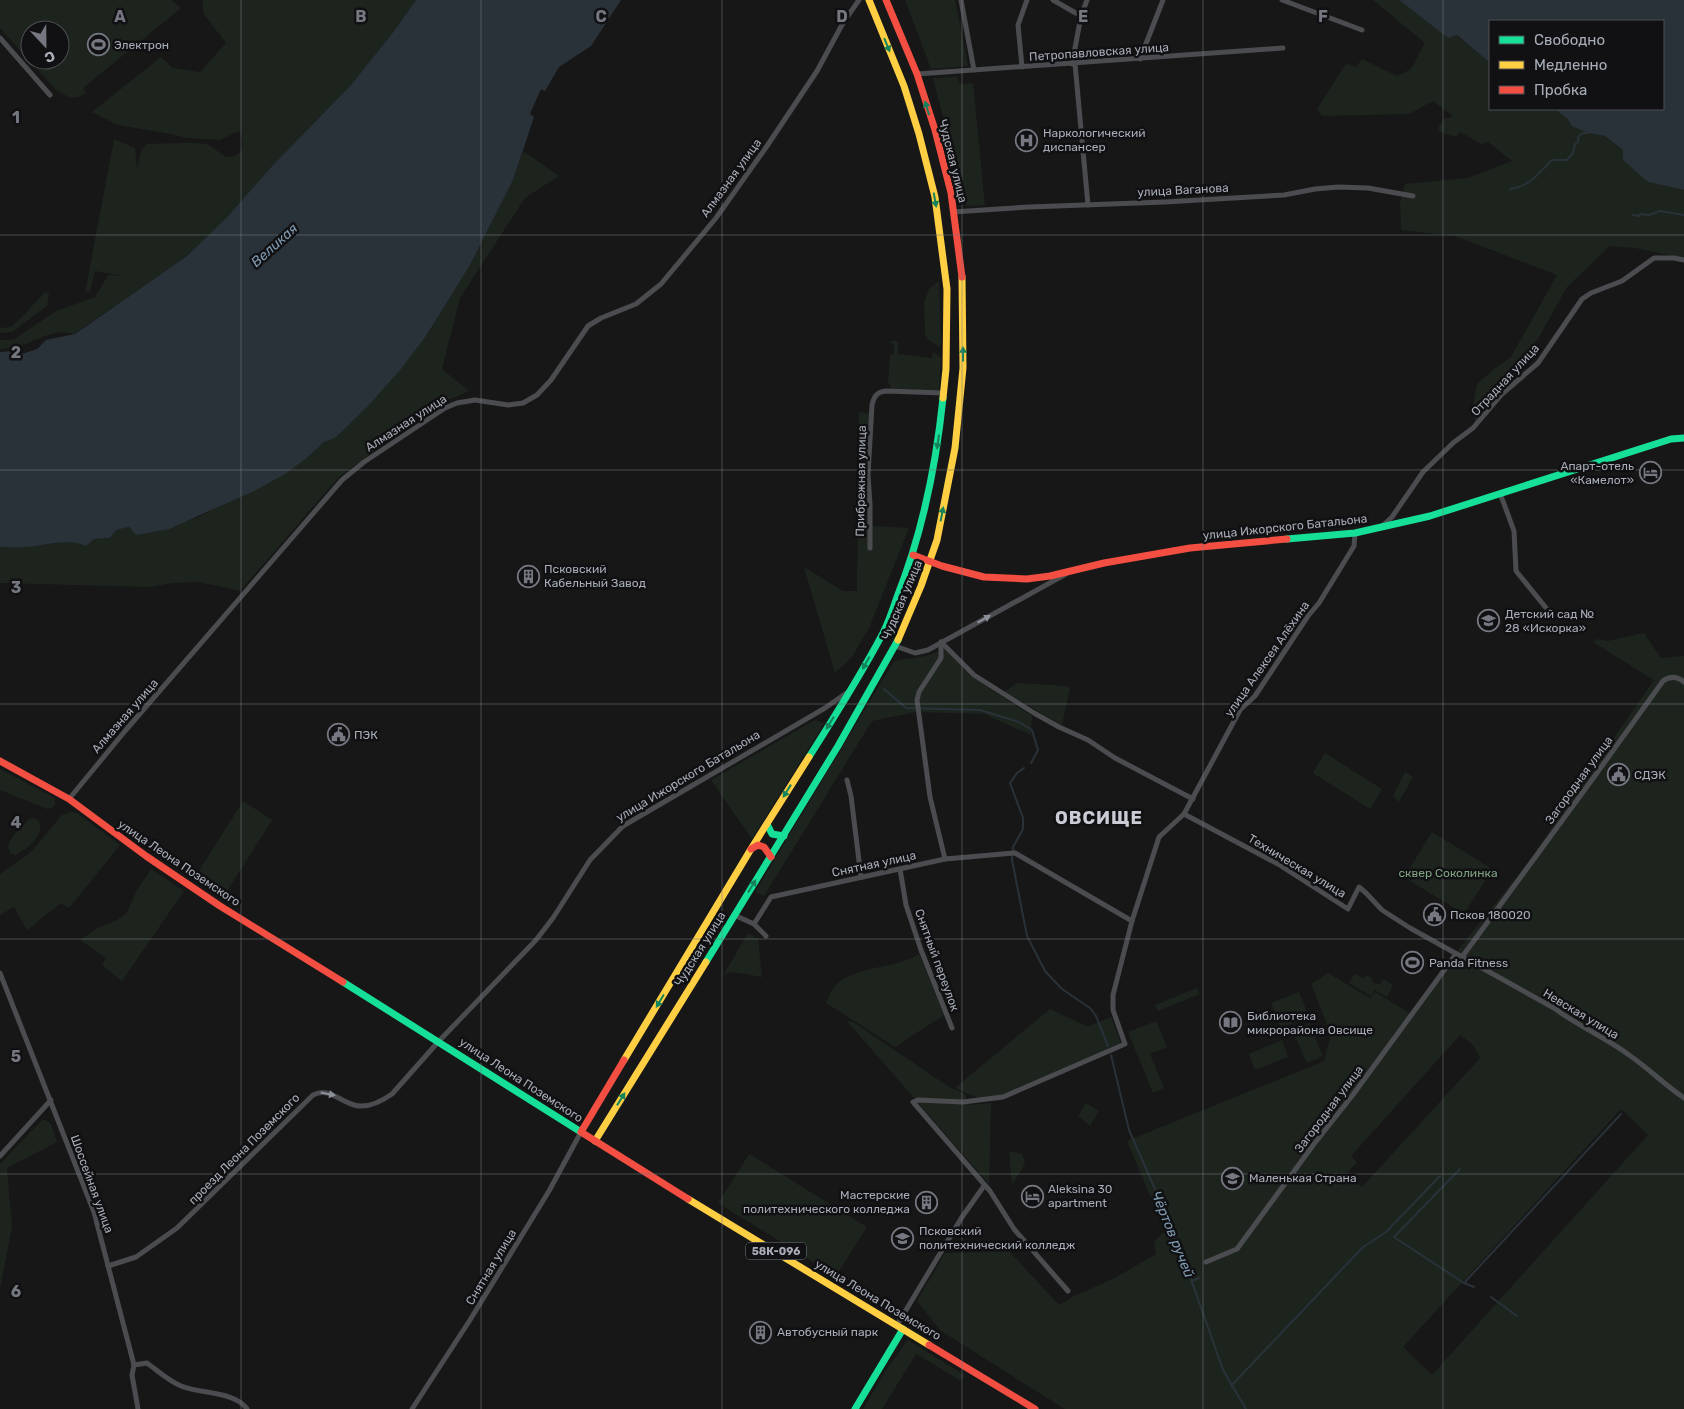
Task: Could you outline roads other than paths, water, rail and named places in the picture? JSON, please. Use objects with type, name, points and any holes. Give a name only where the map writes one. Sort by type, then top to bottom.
[{"type":"main road","name":"Чудская улица","points":[[595,1141],[784,836],[895,646],[931,562],[939,532],[955,448],[963,368],[963,288],[951,193],[944,168],[904,86],[869,0]]},
{"type":"main road","name":"Чудская улица","points":[[581,1132],[751,849],[852,688],[884,632],[913,554],[938,446],[946,369],[947,289],[934,197],[928,172],[927,134],[917,74],[886,0]]},
{"type":"main road","points":[[928,172],[932,167],[939,165],[944,168]]},
{"type":"main road","points":[[1672,439],[1684,438]]},
{"type":"main road","name":"улица Ижорского Батальона","points":[[913,554],[931,562],[967,573],[1003,579],[1027,579],[1190,548],[1354,533],[1430,516],[1672,439]]},
{"type":"main road","name":"улица Леона Поземского","points":[[0,761],[69,799],[146,856],[212,901],[439,1041],[595,1141],[1035,1409]]},
{"type":"main road","points":[[767,824],[768,830],[772,835],[777,837],[784,836]]},
{"type":"main road","points":[[751,849],[758,844],[764,847],[771,857]]},
{"type":"main road","points":[[855,1409],[900,1327]]},
{"type":"street","name":"Алмазная улица","points":[[69,799],[125,731],[342,480],[364,462],[457,402],[475,400],[508,405],[523,403],[537,395],[551,380],[588,326],[601,318],[636,304],[661,284],[716,218],[767,146],[817,71],[843,23],[859,0]]},
{"type":"street","points":[[961,0],[974,70]]},
{"type":"street","points":[[1022,67],[1018,25],[1027,0]]},
{"type":"street","points":[[1053,0],[1081,16]]},
{"type":"street","points":[[1087,0],[1081,16],[1073,64],[1088,205]]},
{"type":"street","points":[[1140,59],[1163,0]]},
{"type":"street","points":[[1282,0],[1362,30]]},
{"type":"street","points":[[0,38],[50,95]]},
{"type":"street","name":"Петропавловская улица","points":[[917,74],[1283,48]]},
{"type":"street","name":"улица Ваганова","points":[[953,212],[1284,195],[1338,187],[1378,190],[1413,196]]},
{"type":"street","name":"Отрадная улица","points":[[1380,528],[1392,517],[1423,472],[1453,443],[1473,428],[1502,394],[1538,363],[1582,299],[1591,293],[1622,281],[1654,258],[1684,260]]},
{"type":"street","name":"Прибрежная улица","points":[[870,548],[868,475],[874,398],[877,394],[886,391],[944,393]]},
{"type":"street","name":"улица Ижорского Батальона","points":[[1672,439],[1684,435]]},
{"type":"street","points":[[1500,493],[1514,531],[1516,570],[1551,614]]},
{"type":"street","name":"улица Алексея Алёхина","points":[[984,1186],[913,1102],[918,1100],[971,1102],[1002,1097],[1125,1044],[1113,1010],[1112,995],[1132,921],[1159,837],[1184,814],[1240,710],[1255,696],[1308,616],[1319,603],[1354,546],[1354,533]]},
{"type":"street","name":"улица Ижорского Батальона","points":[[895,646],[905,651],[922,652],[1071,572]]},
{"type":"street","points":[[941,642],[974,675],[1034,713],[1088,740],[1115,758],[1193,799]]},
{"type":"street","points":[[941,642],[941,658],[919,692],[917,700],[930,798],[945,859]]},
{"type":"street","name":"Загородная улица","points":[[1462,957],[1663,681],[1668,678],[1678,677],[1684,682]]},
{"type":"street","name":"улица Ижорского Батальона","points":[[439,1041],[536,940],[553,918],[590,860],[623,826],[825,708],[852,688]]},
{"type":"street","points":[[847,780],[851,796],[860,877]]},
{"type":"street","name":"Техническая улица","points":[[1184,814],[1278,864],[1348,909],[1359,887],[1391,916],[1462,957]]},
{"type":"street","name":"Снятная улица","points":[[754,924],[771,897],[945,859],[1015,853],[1132,921]]},
{"type":"street","name":"Снятный переулок","points":[[900,869],[906,905],[920,950],[952,1028]]},
{"type":"street","points":[[734,915],[754,924],[766,936]]},
{"type":"street","name":"Загородная улица","points":[[1206,1262],[1237,1249],[1456,954]]},
{"type":"street","name":"Невская улица","points":[[1462,957],[1554,1008],[1574,1023],[1589,1029],[1630,1055],[1684,1098]]},
{"type":"street","name":"Шоссейная улица","points":[[0,973],[94,1212],[134,1365],[132,1375],[138,1409]]},
{"type":"street","name":"проезд Леона Поземского","points":[[108,1266],[136,1257],[178,1228],[313,1095],[322,1092],[333,1094],[354,1105],[361,1106],[383,1100],[402,1085],[439,1041]]},
{"type":"street","points":[[0,1156],[50,1100]]},
{"type":"street","name":"Снятная улица","points":[[412,1409],[470,1320],[549,1191],[581,1132]]},
{"type":"street","points":[[900,1327],[962,1218],[984,1186],[990,1191],[1014,1228],[1068,1290]]},
{"type":"street","points":[[134,1365],[147,1363],[180,1385],[233,1398],[241,1401],[246,1409]]},
{"type":"water","name":"Великая","points":[[416,0],[621,0],[591,46],[559,67],[545,91],[541,89],[530,114],[534,117],[513,180],[470,265],[426,336],[400,370],[368,406],[335,438],[324,442],[285,474],[254,491],[169,529],[136,535],[129,527],[116,530],[110,538],[94,539],[86,546],[65,542],[25,547],[0,547],[0,352],[12,351],[22,354],[37,349],[46,340],[75,334],[187,256],[228,216],[273,165],[351,85]]},
{"type":"water","points":[[1399,0],[1684,0],[1684,190],[1648,182],[1623,160],[1623,150],[1605,136],[1588,133],[1572,126],[1567,118],[1555,110],[1664,110],[1664,20],[1489,20],[1489,62],[1457,35],[1448,38]]},
{"type":"waterway","points":[[1510,189],[1517,188],[1528,182],[1552,160],[1567,160],[1573,153],[1578,137],[1583,133],[1588,133]]},
{"type":"waterway","points":[[1633,215],[1649,215],[1660,211],[1684,215]]},
{"type":"waterway","name":"Чёртов ручей","points":[[884,689],[906,708],[980,710],[1019,722],[1032,730],[1038,750],[1031,763]]},
{"type":"waterway","name":"Чёртов ручей","points":[[1024,768],[1017,773],[1010,783],[1023,818],[1023,829],[1013,847],[1012,860],[1027,936],[1045,971],[1062,989],[1090,1008],[1096,1016],[1108,1046]]},
{"type":"waterway","name":"Чёртов ручей","points":[[1111,1055],[1129,1130],[1155,1189],[1162,1214],[1180,1248],[1223,1370],[1246,1409]]},
{"type":"waterway","points":[[1464,1283],[1621,1114]]},
{"type":"waterway","points":[[1460,1169],[1394,1237],[1464,1283],[1474,1287]]},
{"type":"waterway","points":[[1231,1386],[1363,1247],[1386,1232],[1440,1176]]},
{"type":"waterway","points":[[1192,1281],[1199,1278]]},
{"type":"waterway","points":[[1491,1297],[1517,1316]]},
{"type":"place","name":"Электрон","points":[[98,45]]},
{"type":"place","name":"Наркологический диспансер","points":[[1027,140]]},
{"type":"place","name":"Апарт-отель «Камелот»","points":[[1650,473]]},
{"type":"place","name":"Псковский Кабельный Завод","points":[[528,576]]},
{"type":"place","name":"Детский сад № 28 «Искорка»","points":[[1489,621]]},
{"type":"place","name":"ПЭК","points":[[338,735]]},
{"type":"place","name":"СДЭК","points":[[1618,775]]},
{"type":"place","name":"Псков 180020","points":[[1434,915]]},
{"type":"place","name":"Panda Fitness","points":[[1413,963]]},
{"type":"place","name":"Библиотека микрорайона Овсище","points":[[1231,1023]]},
{"type":"place","name":"Маленькая Страна","points":[[1233,1178]]},
{"type":"place","name":"Aleksina 30 apartment","points":[[1032,1196]]},
{"type":"place","name":"Мастерские политехнического колледжа","points":[[926,1202]]},
{"type":"place","name":"Псковский политехнический колледж","points":[[903,1238]]},
{"type":"place","name":"Автобусный парк","points":[[761,1332]]},
{"type":"district","name":"ОВСИЩЕ","points":[[1099,818]]},
{"type":"park label","name":"сквер Соколинка","points":[[1448,873]]}]
